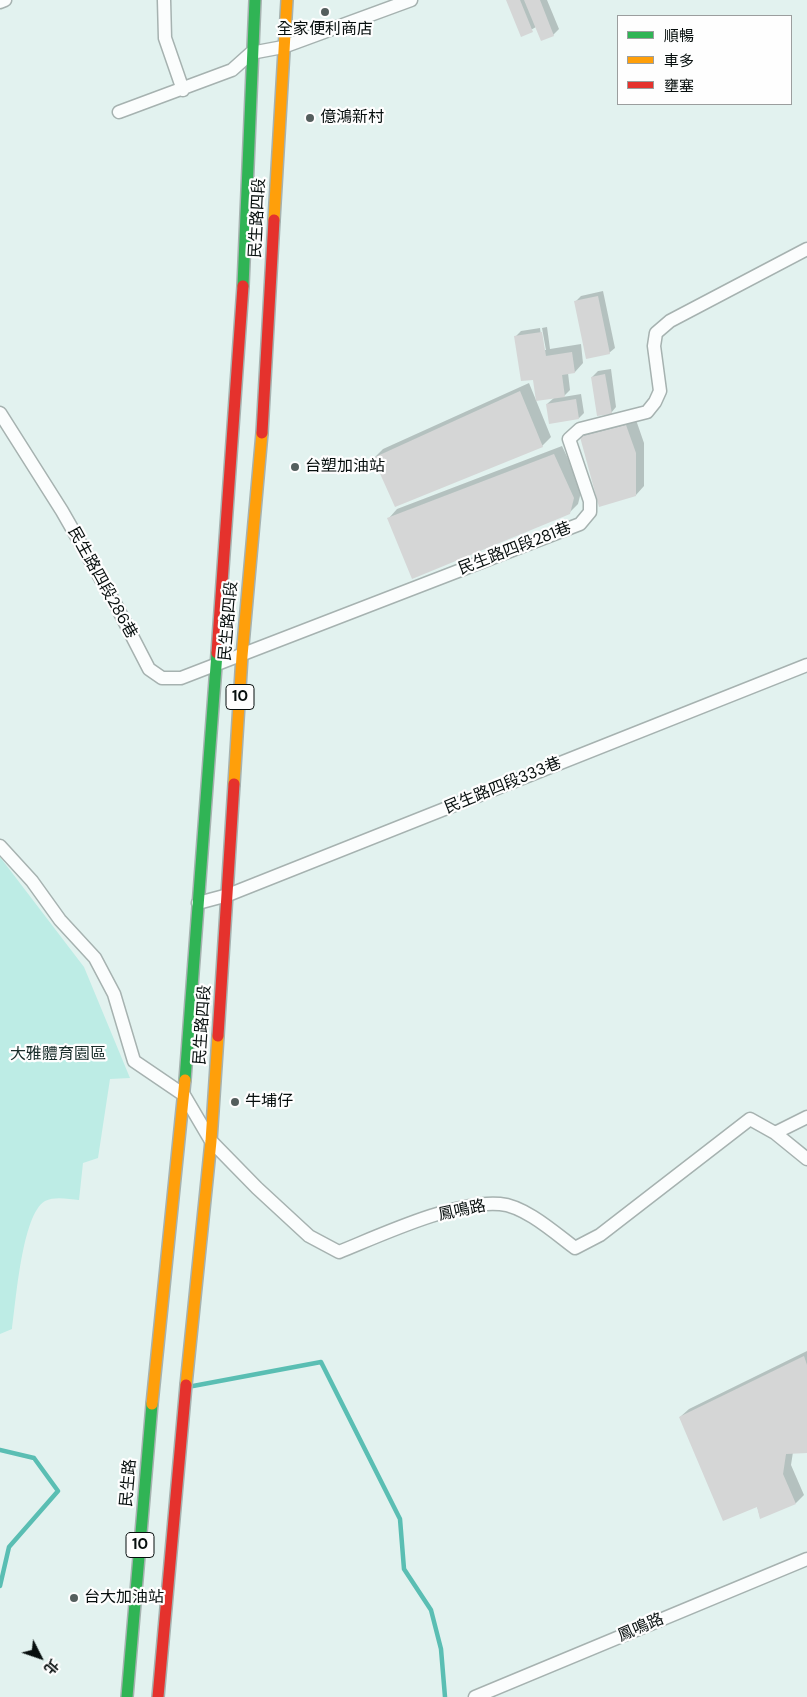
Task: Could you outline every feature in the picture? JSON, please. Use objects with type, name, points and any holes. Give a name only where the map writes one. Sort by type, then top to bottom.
[{"type":"main road","name":"民生路四段","points":[[154,1392],[184,1096],[242,318],[251,54],[255,0]]},
{"type":"main road","name":"民生路四段","points":[[158,1697],[185,1394],[211,1141],[242,656],[262,431],[282,47],[287,0]]},
{"type":"main road","name":"民生路","points":[[127,1697],[154,1392]]},
{"type":"street","points":[[0,2],[5,0]]},
{"type":"street","points":[[164,0],[165,38],[183,90]]},
{"type":"street","points":[[120,112],[183,90],[232,70],[251,54],[282,47],[411,0]]},
{"type":"street","name":"民生路四段281巷","points":[[242,656],[580,524],[590,512],[590,501],[569,439],[580,429],[647,412],[655,402],[660,391],[654,346],[656,333],[670,321],[807,249]]},
{"type":"street","name":"民生路四段286巷","points":[[0,413],[66,518],[117,607],[149,669],[162,678],[181,678],[242,656]]},
{"type":"street","name":"民生路四段333巷","points":[[198,903],[228,895],[807,665]]},
{"type":"street","points":[[0,846],[32,881],[60,920],[95,958],[114,994],[134,1062],[184,1096]]},
{"type":"street","name":"鳳鳴路","points":[[184,1096],[211,1141],[309,1236],[339,1252],[411,1223],[458,1209],[501,1204],[536,1218],[574,1248],[600,1235],[750,1119],[775,1133],[807,1159]]},
{"type":"street","points":[[775,1133],[807,1117]]},
{"type":"street","name":"鳳鳴路","points":[[476,1697],[807,1559]]},
{"type":"green space","name":"大雅體育園區","points":[[0,857],[84,967],[130,1078],[110,1079],[98,1158],[83,1163],[79,1200],[49,1199],[37,1209],[31,1223],[21,1260],[12,1329],[0,1334]]},
{"type":"building","points":[[506,0],[520,0],[533,32],[521,37]]},
{"type":"building","points":[[524,0],[540,0],[554,36],[541,41]]},
{"type":"building","points":[[598,296],[610,354],[586,359],[574,301]]},
{"type":"building","points":[[542,332],[546,356],[572,352],[575,373],[562,375],[565,397],[536,401],[533,380],[521,381],[514,336]]},
{"type":"building","points":[[605,374],[612,414],[597,416],[591,377]]},
{"type":"building","points":[[520,391],[543,447],[395,507],[373,458]]},
{"type":"building","points":[[576,399],[579,419],[549,424],[546,404]]},
{"type":"building","points":[[626,425],[636,453],[636,496],[599,507],[580,437]]},
{"type":"building","points":[[554,454],[574,498],[570,514],[412,579],[387,518]]},
{"type":"building","points":[[804,1356],[807,1365],[807,1453],[786,1454],[783,1474],[796,1504],[760,1519],[757,1507],[723,1521],[679,1417]]},
{"type":"waterway","points":[[193,1386],[321,1362],[400,1519],[404,1569],[431,1610],[441,1649],[445,1697]]},
{"type":"waterway","points":[[0,1450],[34,1458],[58,1491],[9,1547],[0,1586]]},
{"type":"traffic: fast","points":[[243,286],[255,0]]},
{"type":"traffic: fast","points":[[185,1080],[217,653]]},
{"type":"traffic: fast","points":[[127,1697],[152,1404]]},
{"type":"traffic: slow","points":[[274,220],[287,0]]},
{"type":"traffic: slow","points":[[234,784],[242,656],[262,433]]},
{"type":"traffic: slow","points":[[186,1385],[211,1141],[218,1036]]},
{"type":"traffic: slow","points":[[152,1404],[185,1080]]},
{"type":"traffic: jam","points":[[262,433],[274,220]]},
{"type":"traffic: jam","points":[[217,653],[243,286]]},
{"type":"traffic: jam","points":[[218,1036],[234,784]]},
{"type":"traffic: jam","points":[[158,1697],[186,1385]]},
{"type":"place","name":"全家便利商店","points":[[325,12]]},
{"type":"place","name":"億鴻新村","points":[[310,118]]},
{"type":"place","name":"台塑加油站","points":[[295,467]]},
{"type":"place","name":"牛埔仔","points":[[235,1102]]},
{"type":"place","name":"台大加油站","points":[[74,1598]]}]
